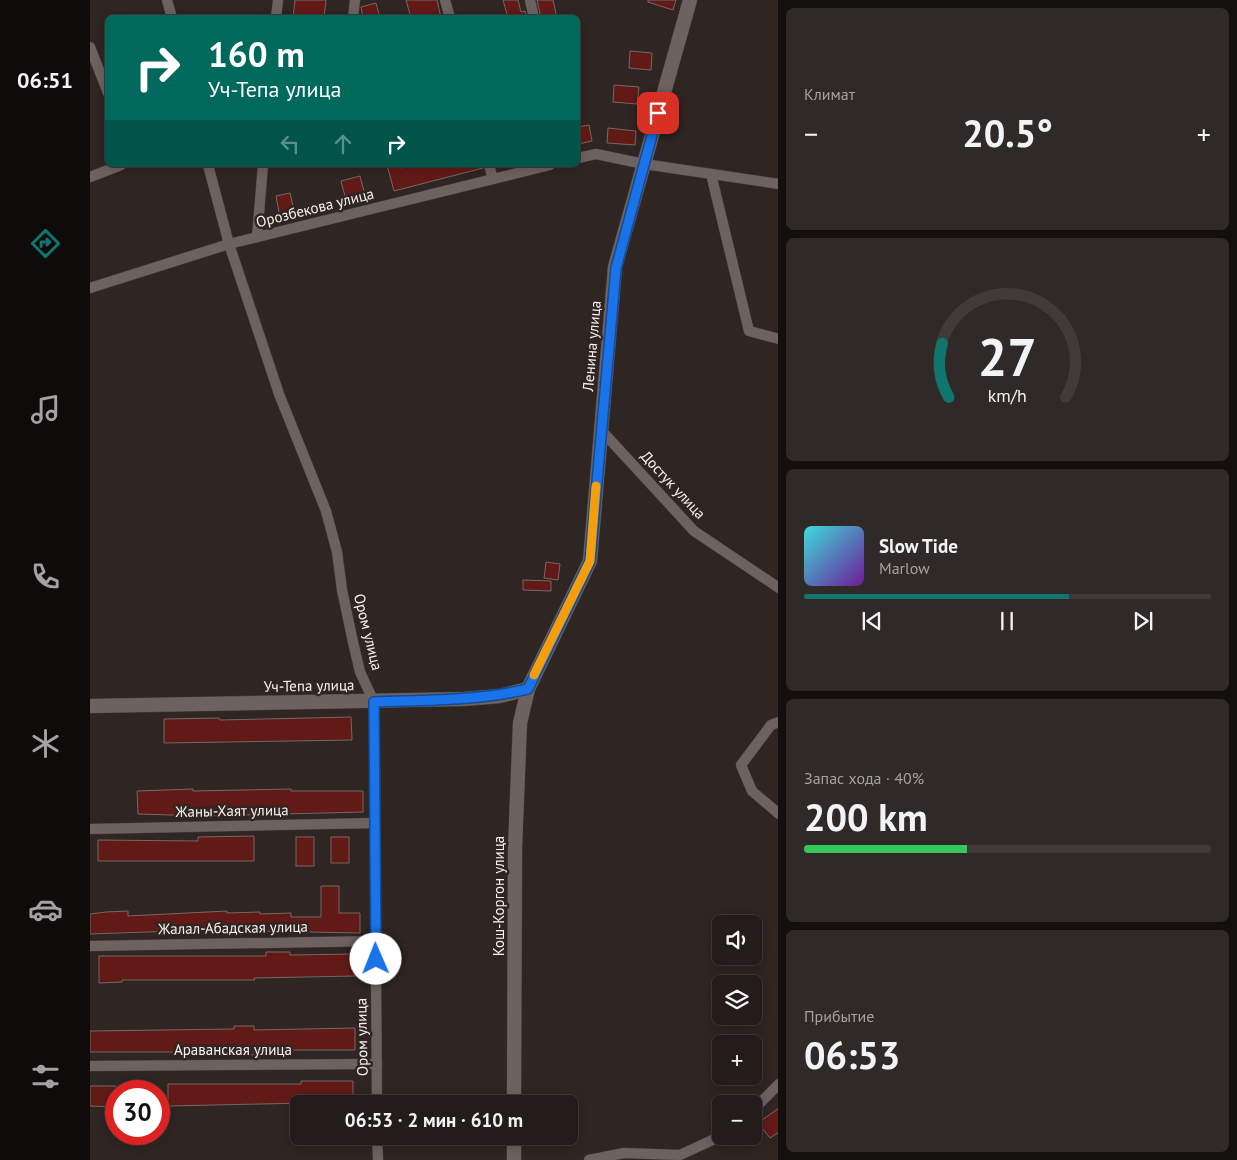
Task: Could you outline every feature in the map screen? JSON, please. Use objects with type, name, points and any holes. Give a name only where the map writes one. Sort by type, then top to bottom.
[{"type":"street","points":[[167,0],[171,15]]},
{"type":"street","points":[[276,15],[278,0]]},
{"type":"street","points":[[353,15],[355,0]]},
{"type":"street","points":[[445,0],[449,15]]},
{"type":"street","points":[[530,0],[533,15]]},
{"type":"street","name":"Ленина улица","points":[[528,689],[590,561],[616,268],[690,0]]},
{"type":"street","points":[[90,47],[105,85]]},
{"type":"street","points":[[580,158],[596,154],[644,164],[778,184]]},
{"type":"street","points":[[90,177],[116,167]]},
{"type":"street","name":"Ором улица","points":[[209,167],[230,244],[279,394],[326,511],[337,552],[352,642],[360,672],[374,702],[377,1095]]},
{"type":"street","points":[[257,237],[264,167]]},
{"type":"street","points":[[490,167],[493,179]]},
{"type":"street","name":"Орозбекова улица","points":[[90,288],[230,244],[542,167]]},
{"type":"street","points":[[711,174],[749,331],[778,339]]},
{"type":"street","name":"Достук улица","points":[[601,430],[694,531],[778,588]]},
{"type":"street","name":"Уч-Тепа улица","points":[[90,706],[464,699],[500,696],[528,689]]},
{"type":"street","name":"Кош-Коргон улица","points":[[514,1095],[515,848],[520,723],[528,689]]},
{"type":"street","points":[[778,722],[771,725],[741,765],[752,791],[778,814]]},
{"type":"street","name":"Жаны-Хаят улица","points":[[90,829],[375,823]]},
{"type":"street","name":"Жалал-Абадская улица","points":[[90,946],[376,941]]},
{"type":"street","name":"Араванская улица","points":[[90,1066],[377,1064]]},
{"type":"street","points":[[762,1101],[778,1084]]},
{"type":"street","points":[[589,1160],[624,1153],[680,1157],[712,1141]]},
{"type":"street","points":[[378,1145],[378,1160]]},
{"type":"street","points":[[514,1145],[514,1160]]},
{"type":"building","points":[[295,0],[326,0],[324,15],[293,15]]},
{"type":"building","points":[[406,0],[437,0],[440,15],[410,15]]},
{"type":"building","points":[[503,0],[518,0],[521,12],[525,11],[526,15],[507,15]]},
{"type":"building","points":[[537,0],[553,0],[556,15],[540,15]]},
{"type":"building","points":[[648,0],[676,0],[673,10],[648,2]]},
{"type":"building","points":[[376,3],[379,15],[362,15],[361,7]]},
{"type":"building","points":[[630,51],[652,53],[651,70],[629,68]]},
{"type":"building","points":[[614,85],[639,87],[637,104],[613,102]]},
{"type":"building","points":[[589,125],[592,141],[580,144],[580,127]]},
{"type":"building","points":[[608,128],[636,131],[635,145],[607,143]]},
{"type":"building","points":[[388,167],[483,168],[394,191]]},
{"type":"building","points":[[360,176],[366,199],[347,204],[341,181]]},
{"type":"building","points":[[290,193],[295,215],[280,218],[276,196]]},
{"type":"building","points":[[546,562],[560,564],[558,580],[544,578]]},
{"type":"building","points":[[523,580],[551,581],[551,591],[523,590]]},
{"type":"building","points":[[351,717],[352,740],[164,743],[164,719],[219,718],[220,720]]},
{"type":"building","points":[[193,789],[193,791],[291,789],[291,791],[363,791],[363,812],[204,816],[138,814],[137,791]]},
{"type":"building","points":[[254,836],[254,861],[98,861],[98,840],[198,841],[198,837]]},
{"type":"building","points":[[296,837],[314,837],[314,866],[296,866]]},
{"type":"building","points":[[331,837],[349,837],[349,863],[331,863]]},
{"type":"building","points":[[321,886],[339,886],[339,913],[360,913],[360,933],[205,930],[90,934],[90,914],[106,912],[128,911],[128,916],[227,911],[227,913],[291,913],[291,917],[321,917]]},
{"type":"building","points":[[266,952],[290,952],[290,955],[355,954],[356,976],[254,978],[255,980],[122,980],[122,982],[99,983],[99,956],[266,956]]},
{"type":"building","points":[[234,1026],[254,1026],[254,1030],[355,1028],[355,1050],[289,1050],[289,1052],[254,1052],[254,1055],[234,1055],[234,1052],[90,1052],[90,1031],[234,1029]]},
{"type":"building","points":[[301,1081],[353,1081],[353,1095],[290,1095],[290,1103],[170,1106],[170,1084],[301,1084]]},
{"type":"building","points":[[90,1086],[105,1086],[105,1107],[90,1106]]},
{"type":"building","points":[[778,1109],[778,1133],[770,1138],[762,1128],[762,1120]]},
{"type":"slow traffic","points":[[534,675],[590,561],[596,486]]},
{"type":"route","points":[[376,959],[374,702],[500,696],[528,689],[590,561],[616,268],[658,113]]}]
